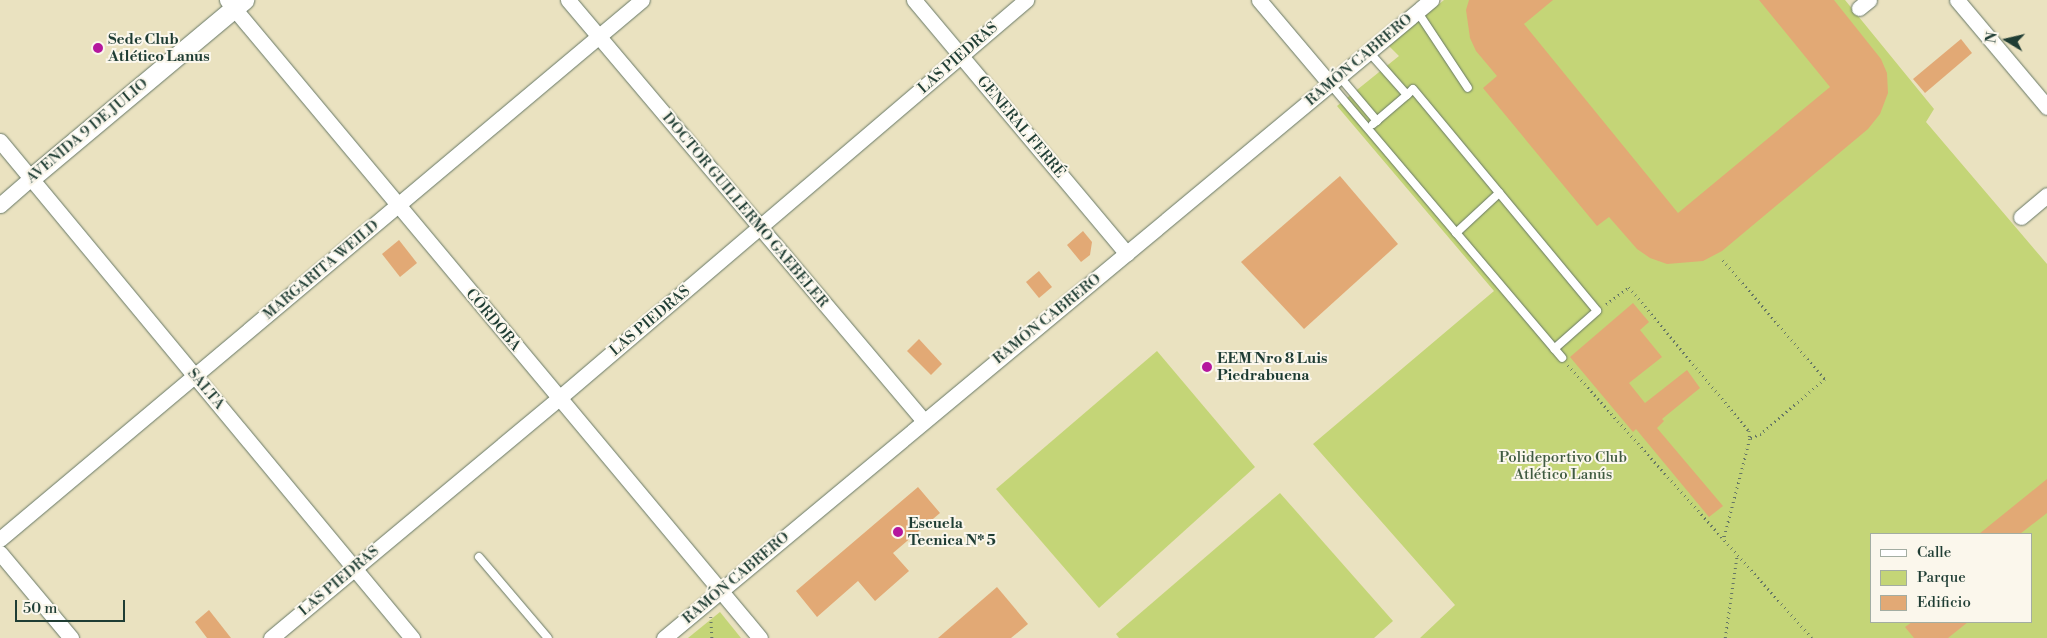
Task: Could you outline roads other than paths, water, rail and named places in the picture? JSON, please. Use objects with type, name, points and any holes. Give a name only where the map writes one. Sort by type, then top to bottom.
[{"type":"street","name":"DOCTOR GUILLERMO GAEBELER","points":[[568,0],[923,420]]},
{"type":"street","name":"MARGARITA WEILD","points":[[0,539],[642,0]]},
{"type":"street","name":"GENERAL FERRÉ","points":[[914,0],[1127,254]]},
{"type":"street","name":"LAS PIEDRAS","points":[[271,638],[559,398],[1026,0]]},
{"type":"street","points":[[1260,0],[1335,80]]},
{"type":"street","name":"RAMÓN CABRERO","points":[[664,638],[722,592],[923,420],[1127,254],[1431,0]]},
{"type":"street","points":[[1957,0],[2047,107]]},
{"type":"street","name":"AVENIDA 9 DE JULIO","points":[[0,205],[235,3]]},
{"type":"street","name":"CÓRDOBA","points":[[235,3],[398,205],[760,638]]},
{"type":"street","name":"SALTA","points":[[0,141],[356,567],[412,638]]},
{"type":"street","points":[[2021,217],[2047,196]]},
{"type":"street","points":[[0,553],[72,638]]},
{"type":"lane","points":[[1417,11],[1468,88]]},
{"type":"lane","points":[[1369,52],[1407,95]]},
{"type":"lane","points":[[1335,80],[1377,121]]},
{"type":"lane","points":[[1335,80],[1368,129],[1562,358]]},
{"type":"lane","points":[[1368,129],[1413,89],[1597,311],[1554,349]]},
{"type":"lane","points":[[1456,233],[1499,193]]},
{"type":"lane","points":[[479,557],[548,638]]},
{"type":"place","name":"Sede Club Atlético Lanus","points":[[98,48]]},
{"type":"place","name":"EEM Nro 8 Luis Piedrabuena","points":[[1207,367]]},
{"type":"place","name":"Escuela Tecnica N* 5","points":[[898,532]]},
{"type":"park label","name":"Polideportivo Club Atlético Lanús","points":[[1563,466]]}]
